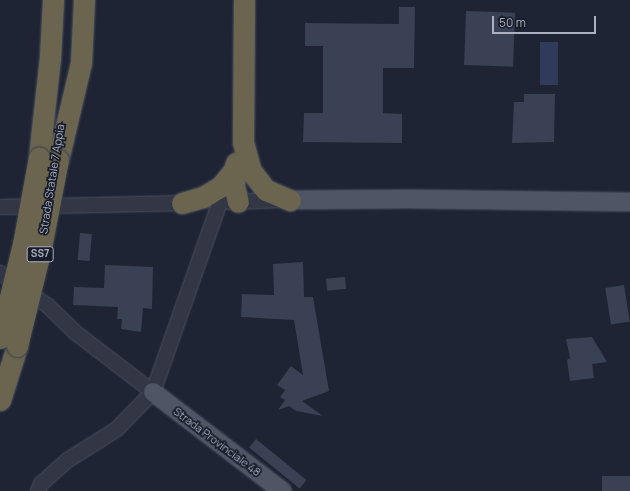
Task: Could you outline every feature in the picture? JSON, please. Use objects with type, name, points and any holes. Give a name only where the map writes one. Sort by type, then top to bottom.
[{"type":"highway","points":[[40,0],[36,57],[48,159]]},
{"type":"highway","name":"Strada Statale 7 Appia","points":[[48,159],[53,0]]},
{"type":"highway","name":"Strada Statale 7 Appia","points":[[0,400],[23,244],[48,159],[69,61],[72,0]]},
{"type":"highway","points":[[48,159],[81,63],[84,0]]},
{"type":"highway","points":[[182,203],[203,196],[226,196],[248,188],[242,171],[244,0]]},
{"type":"highway","points":[[242,171],[266,190],[290,200]]},
{"type":"main road","points":[[290,200],[408,199],[630,202]]},
{"type":"main road","name":"Strada Provinciale 48","points":[[153,392],[282,491]]},
{"type":"street","points":[[38,491],[41,484],[68,460],[117,429],[153,392],[226,196],[290,200]]},
{"type":"street","points":[[0,207],[182,203]]},
{"type":"street","points":[[0,273],[48,306],[76,333],[153,392]]},
{"type":"water","points":[[540,42],[558,42],[558,85],[540,85]]},
{"type":"building","points":[[399,7],[415,7],[414,68],[383,68],[383,113],[402,114],[402,143],[303,142],[304,113],[323,113],[323,46],[305,46],[305,23],[399,24]]},
{"type":"building","points":[[466,11],[515,13],[513,67],[464,65]]},
{"type":"building","points":[[524,94],[555,94],[554,142],[512,143],[514,102],[524,102]]},
{"type":"building","points":[[80,233],[92,234],[90,261],[78,260]]},
{"type":"building","points":[[303,262],[304,297],[313,297],[329,391],[302,401],[323,416],[296,411],[289,406],[278,410],[285,400],[280,397],[285,390],[277,385],[291,366],[303,375],[294,320],[241,317],[242,294],[274,295],[273,264]]},
{"type":"building","points":[[105,265],[153,267],[152,309],[143,308],[141,332],[121,329],[122,319],[117,319],[118,307],[73,305],[74,287],[104,288]]},
{"type":"building","points":[[345,277],[346,289],[327,291],[326,279]]},
{"type":"building","points":[[624,285],[630,322],[611,325],[605,288]]},
{"type":"building","points":[[592,337],[607,362],[592,364],[594,378],[570,381],[567,360],[570,358],[566,339]]},
{"type":"building","points":[[256,439],[307,480],[300,488],[249,448]]},
{"type":"building","points":[[602,476],[630,476],[630,491],[602,491]]}]
